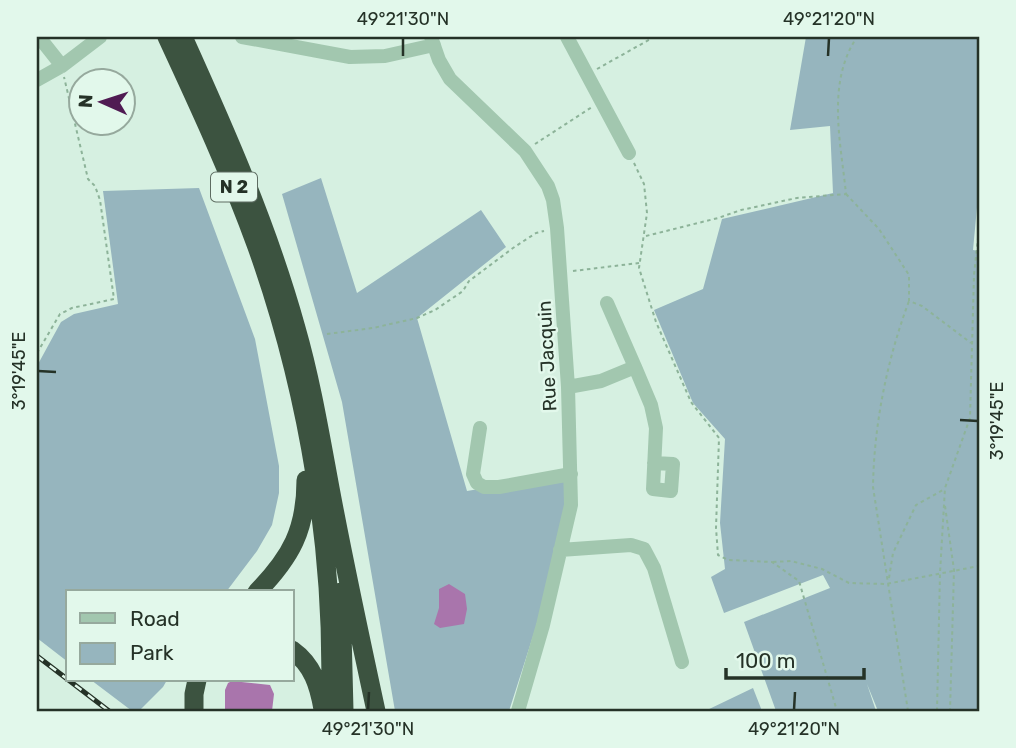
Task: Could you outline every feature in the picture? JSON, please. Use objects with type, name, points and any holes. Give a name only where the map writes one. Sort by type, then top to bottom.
[{"type":"highway","name":"N 2","points":[[167,37],[228,172],[257,246],[283,332],[303,413],[315,480],[325,563],[330,711]]},
{"type":"highway","name":"N 2","points":[[183,37],[231,143],[276,261],[310,380],[330,487],[342,609],[344,711]]},
{"type":"highway","points":[[259,590],[286,559],[301,527],[306,480],[303,413]]},
{"type":"highway","points":[[330,487],[376,711]]},
{"type":"highway","points":[[294,652],[312,671],[323,711]]},
{"type":"highway","points":[[184,711],[186,682]]},
{"type":"highway","points":[[194,711],[197,682]]},
{"type":"street","points":[[39,37],[62,66]]},
{"type":"street","points":[[37,80],[62,66],[100,37]]},
{"type":"street","points":[[242,37],[351,57],[385,57],[433,41]]},
{"type":"street","points":[[567,37],[629,153]]},
{"type":"street","name":"Rue Jacquin","points":[[433,41],[439,60],[450,79],[526,150],[548,186],[557,228],[569,387],[571,505],[543,625],[519,711]]},
{"type":"street","points":[[607,303],[651,405],[656,428],[654,463]]},
{"type":"street","points":[[569,387],[601,381],[635,367]]},
{"type":"street","points":[[480,428],[473,474],[477,483],[484,487],[499,487],[571,474]]},
{"type":"street","points":[[560,550],[631,545],[644,549],[654,568],[682,662]]},
{"type":"path","points":[[587,75],[654,37]]},
{"type":"path","points":[[856,37],[843,67],[837,115],[846,194],[879,229],[909,275],[908,301],[885,380],[874,456],[873,488],[908,711]]},
{"type":"path","points":[[37,352],[60,314],[72,307],[114,299],[100,200],[95,186],[88,179],[62,66]]},
{"type":"path","points":[[526,150],[601,102]]},
{"type":"path","points":[[629,153],[644,184],[648,213],[639,263],[656,322],[691,402],[719,438],[716,528],[718,555],[727,560],[791,561],[822,569],[849,583],[888,583],[979,566]]},
{"type":"path","points":[[645,236],[797,198],[846,194]]},
{"type":"path","points":[[327,334],[373,328],[417,318],[463,291],[469,281],[536,233],[557,228]]},
{"type":"path","points":[[937,711],[945,488],[970,418],[974,275],[979,229]]},
{"type":"path","points":[[561,273],[639,263]]},
{"type":"path","points":[[974,275],[979,281]]},
{"type":"path","points":[[908,301],[922,306],[972,343]]},
{"type":"path","points":[[888,583],[893,553],[916,505],[945,488]]},
{"type":"path","points":[[944,502],[954,570],[950,711]]},
{"type":"path","points":[[772,562],[799,581],[837,711]]},
{"type":"green space","points":[[806,37],[979,37],[979,186],[973,250],[979,251],[979,711],[878,711],[867,684],[876,711],[776,711],[744,622],[830,588],[823,575],[724,613],[711,577],[725,569],[720,523],[725,439],[693,403],[654,310],[703,289],[722,219],[833,193],[830,126],[790,130]]},
{"type":"green space","points":[[321,178],[357,293],[481,210],[506,247],[417,318],[467,491],[572,473],[544,602],[509,711],[395,711],[342,402],[282,194]]},
{"type":"green space","points":[[199,188],[255,339],[279,466],[279,493],[272,525],[257,551],[228,590],[66,590],[66,660],[37,638],[37,366],[61,322],[74,314],[118,304],[103,191]]},
{"type":"green space","points":[[94,682],[166,682],[139,711],[132,711]]},
{"type":"green space","points":[[753,688],[762,711],[705,711]]},
{"type":"shaded area","points":[[449,584],[465,594],[467,609],[464,624],[440,628],[434,624],[439,608],[439,589]]},
{"type":"shaded area","points":[[228,683],[270,685],[274,694],[272,711],[225,711],[225,690]]},
{"type":"railway","points":[[37,656],[66,678]]},
{"type":"railway","points":[[71,682],[109,711]]}]
